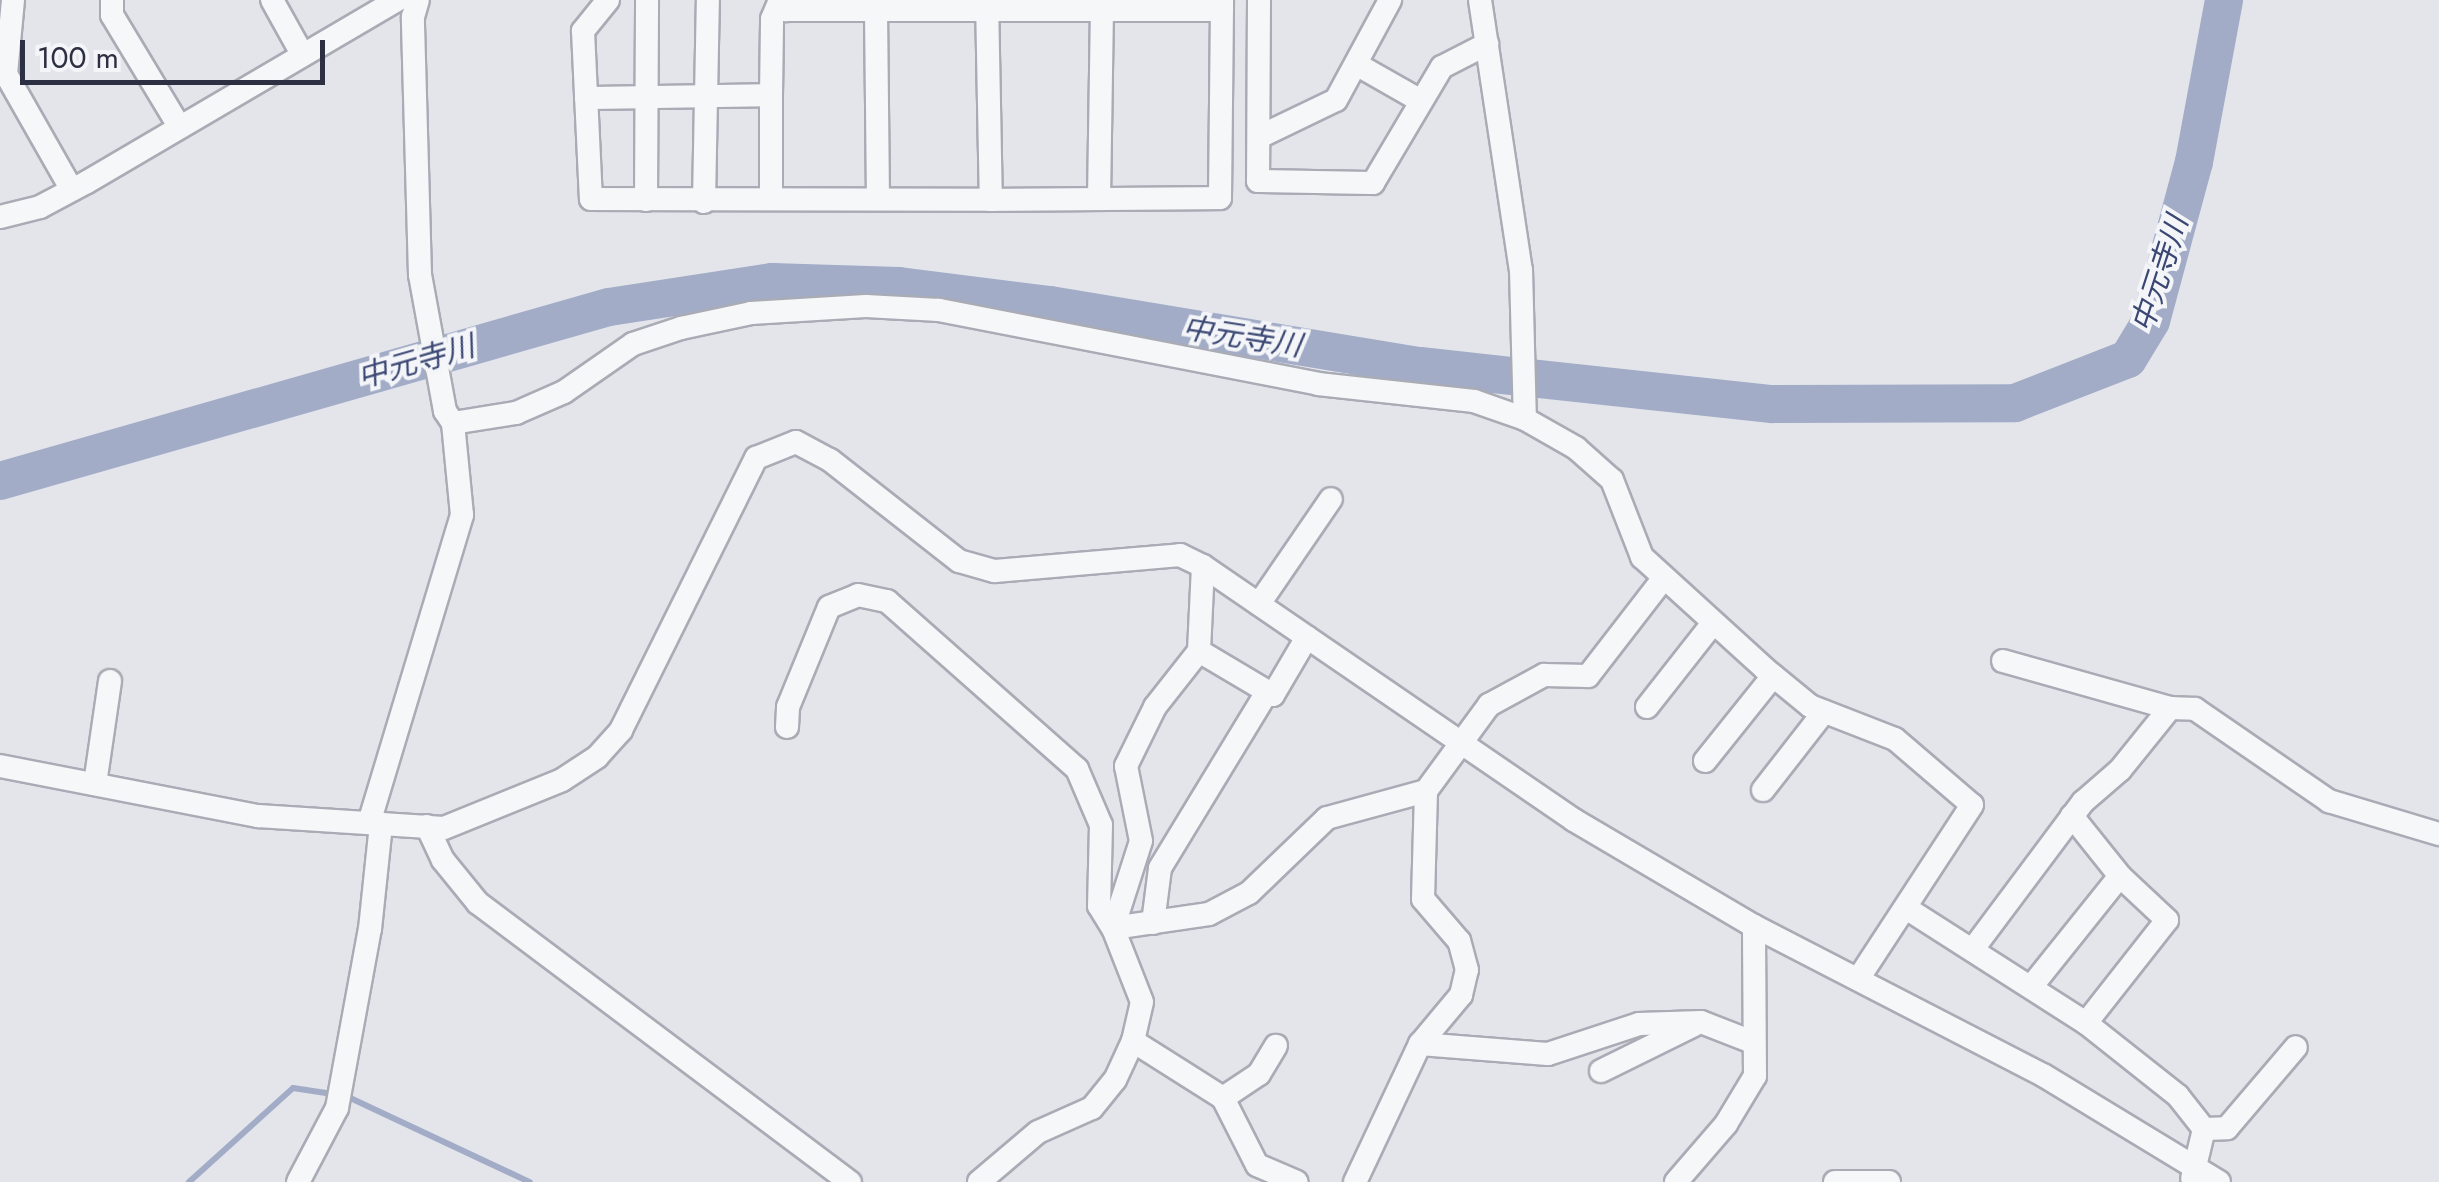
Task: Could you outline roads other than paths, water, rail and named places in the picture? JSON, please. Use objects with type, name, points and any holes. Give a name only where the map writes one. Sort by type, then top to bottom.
[{"type":"street","points":[[13,0],[6,74],[72,190]]},
{"type":"street","points":[[112,0],[112,14],[179,126]]},
{"type":"street","points":[[272,0],[301,52]]},
{"type":"street","points":[[0,216],[40,207],[72,190],[301,52],[397,0]]},
{"type":"street","points":[[298,1182],[337,1108],[370,929],[375,824],[462,515],[449,417],[420,275],[413,17],[418,0]]},
{"type":"street","points":[[608,0],[583,30],[592,198],[704,202],[771,196],[991,200],[1220,198],[1222,5],[786,10],[780,0]]},
{"type":"street","points":[[646,200],[647,0]]},
{"type":"street","points":[[704,202],[708,0]]},
{"type":"street","points":[[771,196],[772,20],[780,0]]},
{"type":"street","points":[[1259,0],[1258,182],[1373,183],[1442,67],[1487,44]]},
{"type":"street","points":[[1220,146],[1258,142],[1336,100],[1390,0]]},
{"type":"street","points":[[1480,0],[1521,270],[1525,409]]},
{"type":"street","points":[[987,5],[991,200]]},
{"type":"street","points":[[1098,199],[1102,5]]},
{"type":"street","points":[[876,10],[878,198]]},
{"type":"street","points":[[1356,64],[1419,100]]},
{"type":"street","points":[[586,98],[771,95]]},
{"type":"street","points":[[449,417],[516,413],[564,392],[633,344],[681,328],[751,314],[866,306],[939,310],[1318,384],[1525,409],[1612,480],[1642,557],[1663,579],[1773,676],[1824,712],[1896,740],[1972,804],[1858,979]]},
{"type":"street","points":[[0,766],[258,816],[444,828],[562,780],[621,730],[736,492],[766,451],[796,442],[830,460],[960,561],[994,571],[1180,555],[1202,566],[1574,820],[1754,926],[2042,1076],[2194,1176],[2220,1182]]},
{"type":"street","points":[[1258,604],[1331,499]]},
{"type":"street","points":[[1112,928],[1141,841],[1126,766],[1155,708],[1199,651],[1202,566]]},
{"type":"street","points":[[1355,1182],[1420,1044],[1460,995],[1466,970],[1459,941],[1430,915],[1423,899],[1426,791],[1489,705],[1520,684],[1544,675],[1588,676],[1663,579]]},
{"type":"street","points":[[787,727],[788,707],[828,607],[858,595],[887,601],[1077,768],[1101,825],[1099,906],[1142,1002],[1133,1040],[1115,1080],[1092,1108],[1038,1132],[979,1182]]},
{"type":"street","points":[[1647,707],[1713,623]]},
{"type":"street","points":[[1199,651],[1273,696],[1307,637]]},
{"type":"street","points":[[2002,661],[2170,708],[2196,709],[2329,801],[2439,834]]},
{"type":"street","points":[[1705,761],[1773,676]]},
{"type":"street","points":[[95,784],[110,681]]},
{"type":"street","points":[[1152,923],[1160,868],[1268,692]]},
{"type":"street","points":[[1974,949],[2072,816],[2170,708]]},
{"type":"street","points":[[1764,790],[1824,712]]},
{"type":"street","points":[[1112,928],[1209,914],[1249,893],[1327,818],[1426,791]]},
{"type":"street","points":[[2072,816],[2120,876],[2167,920],[2086,1023]]},
{"type":"street","points":[[427,826],[444,860],[478,903],[850,1182]]},
{"type":"street","points":[[2031,987],[2120,876]]},
{"type":"street","points":[[1906,908],[2086,1023],[2178,1096],[2204,1129]]},
{"type":"street","points":[[1676,1182],[1747,1093],[1754,1076],[1750,1040],[1759,1007],[1754,926]]},
{"type":"street","points":[[1420,1044],[1548,1054],[1639,1024],[1701,1022],[1750,1040]]},
{"type":"street","points":[[1601,1071],[1701,1022]]},
{"type":"street","points":[[1133,1040],[1223,1098],[1257,1165],[1296,1182]]},
{"type":"street","points":[[1223,1098],[1259,1074],[1276,1046]]},
{"type":"street","points":[[2204,1129],[2227,1128],[2296,1047]]},
{"type":"street","points":[[2194,1176],[2204,1129]]},
{"type":"street","points":[[1836,1182],[1889,1182]]},
{"type":"waterway","name":"中元寺川","points":[[0,481],[609,307],[772,282],[899,286],[1050,305],[1420,366],[1772,404],[2015,403],[2128,359],[2151,321],[2194,162],[2224,0]]},
{"type":"waterway","points":[[189,1182],[293,1088],[333,1094]]},
{"type":"waterway","points":[[346,1096],[530,1182]]}]
